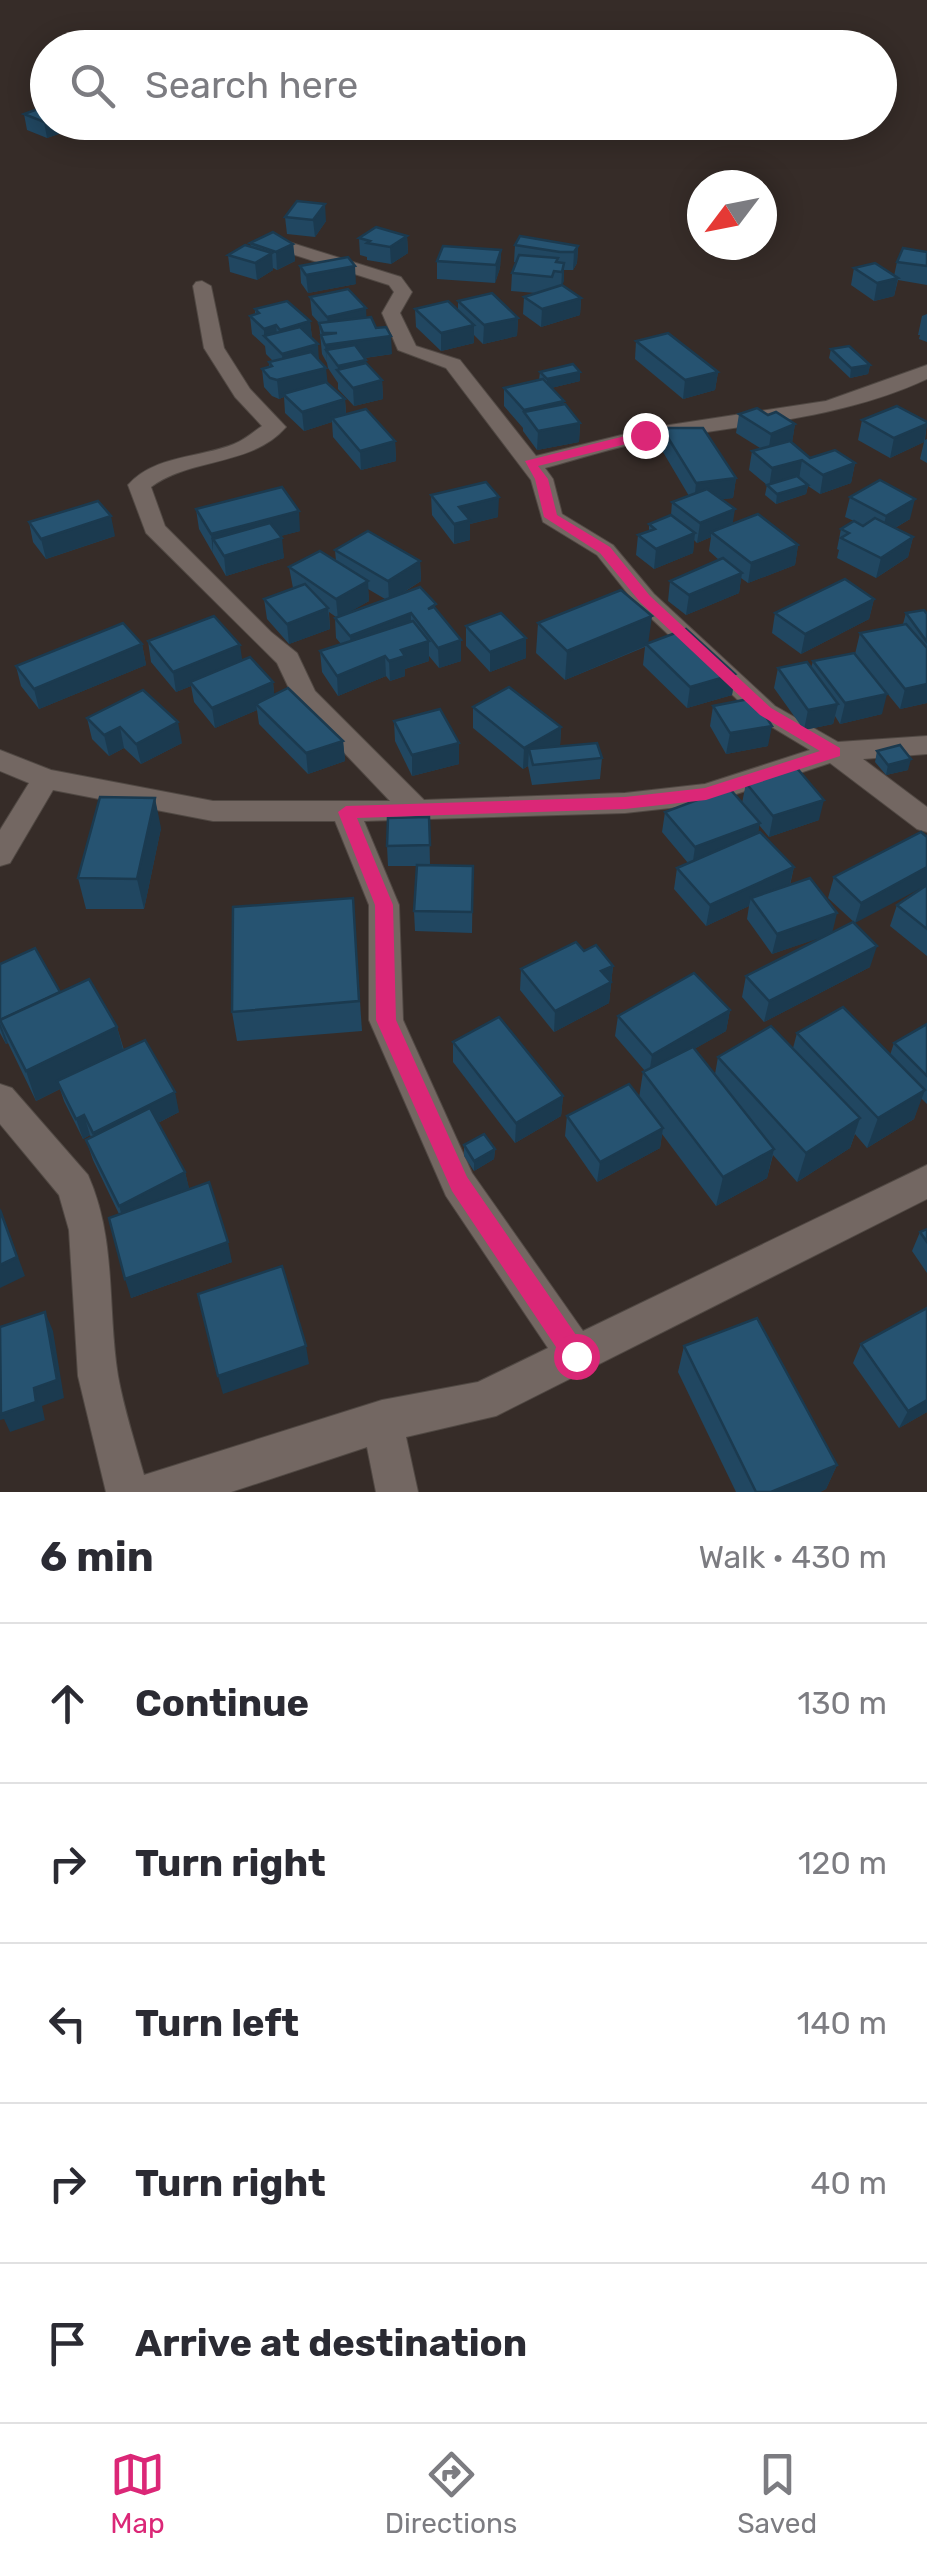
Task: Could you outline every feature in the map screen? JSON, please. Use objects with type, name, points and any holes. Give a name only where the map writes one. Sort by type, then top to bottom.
[{"type":"street","points":[[279,244],[395,280],[402,292],[391,313],[408,350],[453,364],[542,479],[550,517],[605,550],[645,599],[766,712],[834,752],[927,822]]},
{"type":"street","points":[[202,286],[214,348],[242,392],[275,427],[243,448],[156,472],[140,485],[154,528],[262,638],[288,659],[304,695],[417,811]]},
{"type":"street","points":[[530,464],[645,435],[726,425],[890,390],[927,370]]},
{"type":"street","points":[[0,760],[46,778],[213,811],[417,811],[625,803],[706,794],[834,752],[927,745]]},
{"type":"street","points":[[0,855],[46,778]]},
{"type":"street","points":[[346,812],[384,905],[386,1020],[459,1184],[576,1356]]},
{"type":"street","points":[[0,1099],[74,1188],[79,1202],[88,1230],[98,1376],[127,1492]]},
{"type":"street","points":[[155,1492],[194,1483],[382,1420],[482,1402],[927,1181]]},
{"type":"street","points":[[382,1420],[397,1492]]},
{"type":"building","points":[[297,201],[325,204],[313,220],[285,217]]},
{"type":"building","points":[[376,227],[407,236],[390,247],[359,238]]},
{"type":"building","points":[[273,232],[293,244],[276,252],[250,243]]},
{"type":"building","points":[[520,236],[578,246],[574,252],[560,252],[515,245]]},
{"type":"building","points":[[245,245],[272,253],[255,263],[228,255]]},
{"type":"building","points":[[443,246],[501,250],[496,265],[437,261]]},
{"type":"building","points":[[903,248],[927,252],[927,266],[897,262]]},
{"type":"building","points":[[519,255],[558,258],[556,262],[564,263],[562,272],[554,271],[552,277],[512,273]]},
{"type":"building","points":[[348,257],[355,266],[306,275],[300,266]]},
{"type":"building","points":[[875,263],[898,278],[877,283],[854,268]]},
{"type":"building","points":[[562,285],[581,298],[542,309],[524,297]]},
{"type":"building","points":[[348,289],[366,308],[327,317],[310,297]]},
{"type":"building","points":[[492,293],[518,318],[484,325],[458,301]]},
{"type":"building","points":[[287,301],[310,321],[280,330],[276,325],[264,329],[250,316],[259,313],[255,309]]},
{"type":"building","points":[[448,301],[474,325],[441,333],[415,309]]},
{"type":"building","points":[[371,317],[376,328],[386,327],[391,336],[325,345],[321,335],[337,333],[323,333],[319,323]]},
{"type":"building","points":[[300,327],[318,344],[282,354],[264,336]]},
{"type":"building","points":[[668,333],[718,372],[685,380],[636,341]]},
{"type":"building","points":[[355,345],[366,360],[338,366],[326,350]]},
{"type":"building","points":[[849,346],[870,365],[851,368],[831,349]]},
{"type":"building","points":[[311,352],[326,368],[277,380],[262,369],[272,366],[269,362]]},
{"type":"building","points":[[366,363],[382,380],[353,388],[337,370]]},
{"type":"building","points":[[573,364],[580,372],[547,379],[540,372]]},
{"type":"building","points":[[543,379],[564,401],[524,410],[504,388]]},
{"type":"building","points":[[326,382],[345,399],[302,412],[283,394]]},
{"type":"building","points":[[565,404],[580,423],[538,431],[524,412]]},
{"type":"building","points":[[897,406],[927,424],[894,438],[862,420]]},
{"type":"building","points":[[757,408],[768,415],[776,412],[795,424],[771,434],[739,414]]},
{"type":"building","points":[[366,409],[395,441],[360,451],[332,418]]},
{"type":"building","points":[[662,428],[703,428],[736,478],[696,483]]},
{"type":"building","points":[[790,441],[810,458],[835,450],[855,463],[823,475],[802,460],[772,468],[752,451]]},
{"type":"building","points":[[797,476],[808,485],[777,494],[767,485]]},
{"type":"building","points":[[880,480],[915,499],[886,516],[850,497]]},
{"type":"building","points":[[486,482],[499,497],[459,507],[470,520],[454,524],[431,495]]},
{"type":"building","points":[[282,487],[299,511],[211,534],[196,509]]},
{"type":"building","points":[[707,489],[735,509],[700,523],[672,502]]},
{"type":"building","points":[[98,501],[111,516],[41,539],[29,522]]},
{"type":"building","points":[[758,514],[798,545],[751,563],[711,532]]},
{"type":"building","points":[[671,515],[695,533],[656,549],[638,535],[655,529],[649,524]]},
{"type":"building","points":[[875,518],[913,537],[881,558],[841,538],[849,533],[841,529],[854,521],[863,526]]},
{"type":"building","points":[[270,523],[282,538],[224,556],[213,539]]},
{"type":"building","points":[[368,531],[420,561],[388,581],[335,550]]},
{"type":"building","points":[[320,551],[368,581],[336,599],[289,567]]},
{"type":"building","points":[[723,558],[742,573],[689,595],[670,581]]},
{"type":"building","points":[[845,579],[874,599],[805,634],[775,613]]},
{"type":"building","points":[[305,584],[328,608],[287,624],[264,599]]},
{"type":"building","points":[[420,587],[436,604],[428,609],[434,607],[461,640],[438,648],[411,613],[350,636],[335,618]]},
{"type":"building","points":[[621,590],[652,616],[567,651],[538,623]]},
{"type":"building","points":[[924,610],[927,614],[927,642],[906,613]]},
{"type":"building","points":[[501,613],[526,638],[490,652],[466,626]]},
{"type":"building","points":[[214,616],[240,645],[173,672],[148,641]]},
{"type":"building","points":[[413,621],[429,641],[401,650],[405,656],[389,661],[385,656],[337,676],[320,651]]},
{"type":"building","points":[[123,623],[142,644],[34,689],[16,666]]},
{"type":"building","points":[[906,624],[927,648],[927,684],[905,689],[860,633]]},
{"type":"building","points":[[686,629],[735,674],[690,687],[646,644]]},
{"type":"building","points":[[854,653],[887,694],[845,703],[813,661]]},
{"type":"building","points":[[250,657],[273,682],[212,708],[190,682]]},
{"type":"building","points":[[807,662],[838,704],[808,710],[778,668]]},
{"type":"building","points":[[509,687],[561,727],[524,748],[473,707]]},
{"type":"building","points":[[288,688],[343,741],[306,753],[256,704]]},
{"type":"building","points":[[143,690],[178,722],[136,744],[120,727],[104,735],[87,718]]},
{"type":"building","points":[[754,698],[772,726],[730,733],[713,706]]},
{"type":"building","points":[[440,709],[459,743],[412,755],[394,721]]},
{"type":"building","points":[[597,743],[602,758],[533,765],[529,749]]},
{"type":"building","points":[[900,745],[911,759],[888,765],[877,751]]},
{"type":"building","points":[[796,767],[824,800],[773,816],[746,783]]},
{"type":"building","points":[[729,788],[760,823],[695,847],[665,812]]},
{"type":"building","points":[[100,797],[155,798],[137,879],[78,878]]},
{"type":"building","points":[[429,817],[430,845],[387,846],[388,818]]},
{"type":"building","points":[[760,832],[794,867],[710,905],[677,868]]},
{"type":"building","points":[[921,832],[927,837],[927,867],[861,903],[834,877]]},
{"type":"building","points":[[417,865],[473,866],[472,912],[414,911]]},
{"type":"building","points":[[810,878],[837,913],[777,934],[751,898]]},
{"type":"building","points":[[927,885],[927,929],[897,905]]},
{"type":"building","points":[[353,898],[359,1001],[232,1012],[233,907]]},
{"type":"building","points":[[853,922],[877,946],[769,1001],[746,976]]},
{"type":"building","points":[[576,942],[584,951],[596,945],[613,966],[601,971],[611,982],[555,1011],[521,969]]},
{"type":"building","points":[[35,948],[60,992],[0,1020],[0,964]]},
{"type":"building","points":[[694,973],[730,1010],[652,1055],[618,1016]]},
{"type":"building","points":[[89,979],[117,1027],[26,1071],[0,1020]]},
{"type":"building","points":[[843,1007],[925,1090],[878,1118],[797,1033]]},
{"type":"building","points":[[499,1017],[563,1096],[516,1123],[453,1042]]},
{"type":"building","points":[[927,1024],[927,1076],[894,1043]]},
{"type":"building","points":[[771,1026],[860,1118],[806,1153],[718,1057]]},
{"type":"building","points":[[145,1040],[175,1092],[93,1133],[84,1115],[76,1119],[57,1081]]},
{"type":"building","points":[[693,1047],[774,1149],[723,1177],[643,1072]]},
{"type":"building","points":[[629,1084],[663,1128],[600,1162],[567,1116]]},
{"type":"building","points":[[150,1108],[185,1172],[119,1206],[86,1140]]},
{"type":"building","points":[[484,1134],[495,1149],[474,1161],[464,1145]]},
{"type":"building","points":[[209,1182],[228,1242],[125,1279],[109,1218]]},
{"type":"building","points":[[0,1210],[17,1257],[0,1265]]},
{"type":"building","points":[[282,1266],[306,1346],[218,1376],[198,1294]]},
{"type":"building","points":[[927,1308],[927,1400],[908,1411],[861,1344]]},
{"type":"building","points":[[45,1312],[57,1380],[34,1388],[36,1402],[1,1414],[0,1327]]},
{"type":"building","points":[[757,1318],[837,1465],[771,1492],[756,1492],[684,1346]]},
{"type":"route","points":[[576,1356],[459,1184],[386,1020],[384,905],[346,812],[625,803],[706,794],[834,752],[766,712],[645,599],[605,550],[550,517],[542,479],[530,464],[645,435]]}]
